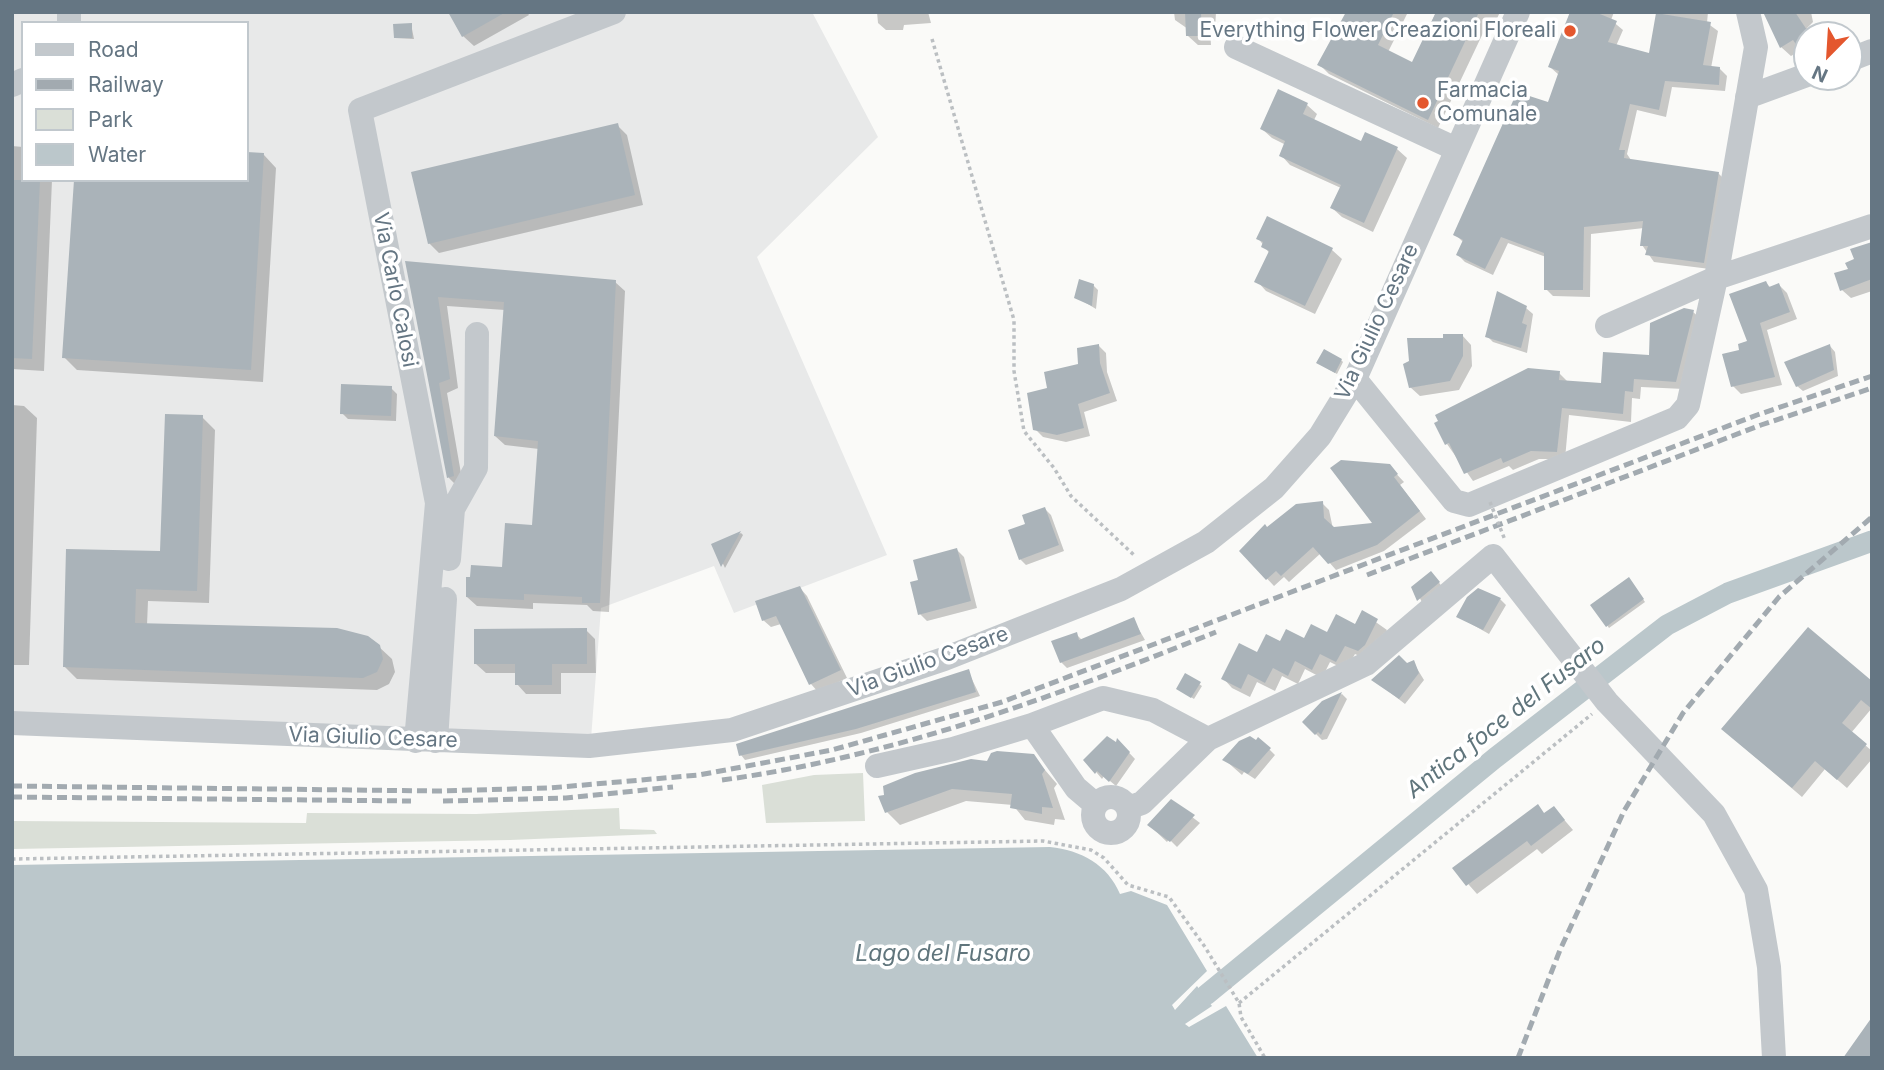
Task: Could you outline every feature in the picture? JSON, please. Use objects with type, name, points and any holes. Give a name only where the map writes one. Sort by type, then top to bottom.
[{"type":"street","name":"Via Carlo Calosi","points":[[426,741],[437,503],[360,110],[614,12]]},
{"type":"street","name":"Via Giulio Cesare","points":[[12,723],[589,746],[732,730],[944,659],[1121,589],[1206,542],[1274,488],[1320,436],[1355,379],[1518,12]]},
{"type":"street","points":[[1355,379],[1454,501],[1480,503],[1676,418],[1688,405],[1716,278],[1756,47],[1748,12]]},
{"type":"street","points":[[1236,47],[1456,149]]},
{"type":"street","points":[[1747,97],[1793,80]]},
{"type":"street","points":[[1607,326],[1716,278],[1872,226]]},
{"type":"street","points":[[426,741],[453,509],[476,468],[477,334]]},
{"type":"street","points":[[1032,725],[1076,788],[1096,805],[1095,822],[1109,833],[1125,826],[1128,808],[1142,803],[1208,740],[1367,664],[1499,548],[1604,698],[1714,814],[1756,890],[1769,967],[1774,1058]]},
{"type":"street","points":[[877,766],[953,749],[1032,725],[1103,698],[1153,710],[1208,740]]},
{"type":"path","points":[[932,39],[1014,320],[1014,371],[1024,430],[1054,468],[1071,496],[1153,571]]},
{"type":"path","points":[[1480,503],[1499,548]]},
{"type":"path","points":[[1239,1003],[1604,698]]},
{"type":"path","points":[[12,859],[1043,841],[1091,850],[1104,858],[1128,886],[1169,897],[1205,947],[1239,1003],[1241,1017],[1265,1058]]},
{"type":"shaded area","points":[[12,12],[812,12],[878,137],[757,257],[887,555],[734,613],[714,566],[601,608],[590,752],[12,723]]},
{"type":"green space","points":[[863,773],[865,821],[766,823],[762,785],[814,775]]},
{"type":"green space","points":[[619,808],[620,829],[654,830],[657,834],[510,840],[12,849],[12,821],[306,823],[307,813],[476,814]]},
{"type":"water","name":"Lago del Fusaro","points":[[1050,847],[1083,856],[1101,867],[1120,894],[1131,891],[1167,905],[1207,971],[1172,1005],[1175,1010],[1197,986],[1212,1006],[1185,1024],[1189,1027],[1226,1006],[1258,1058],[12,1058],[12,865]]},
{"type":"building","points":[[448,12],[506,12],[462,37]]},
{"type":"building","points":[[1185,12],[1201,12],[1202,36],[1186,36]]},
{"type":"building","points":[[1346,12],[1394,12],[1378,45],[1412,62],[1436,12],[1479,12],[1428,120],[1317,65]]},
{"type":"building","points":[[1570,12],[1595,12],[1617,21],[1608,42],[1649,53],[1656,13],[1711,22],[1703,65],[1720,67],[1719,85],[1665,81],[1659,110],[1630,104],[1619,150],[1625,150],[1624,158],[1719,172],[1704,263],[1645,255],[1648,246],[1640,246],[1643,221],[1584,227],[1583,290],[1544,290],[1544,253],[1501,237],[1485,269],[1456,255],[1463,240],[1453,235],[1517,92],[1548,102],[1559,71],[1548,67]]},
{"type":"building","points":[[1763,12],[1795,12],[1801,21],[1793,21],[1793,40],[1780,48]]},
{"type":"building","points":[[412,23],[412,38],[394,38],[393,24]]},
{"type":"building","points":[[1278,89],[1308,103],[1303,114],[1361,141],[1365,132],[1398,147],[1364,223],[1330,208],[1341,185],[1279,156],[1285,141],[1260,129]]},
{"type":"building","points":[[618,123],[635,195],[428,244],[411,172]]},
{"type":"building","points":[[248,152],[264,153],[251,370],[62,358],[74,182],[248,182]]},
{"type":"building","points":[[12,180],[21,180],[40,182],[32,359],[12,358]]},
{"type":"building","points":[[1267,216],[1333,248],[1305,306],[1254,282],[1269,251],[1261,247],[1263,242],[1256,239]]},
{"type":"building","points":[[1872,242],[1872,279],[1840,291],[1834,273],[1848,269],[1845,263],[1854,259],[1850,249]]},
{"type":"building","points":[[405,261],[616,280],[600,603],[582,603],[582,597],[524,594],[524,600],[466,597],[466,577],[470,577],[471,565],[502,567],[505,523],[532,525],[538,441],[494,436],[504,302],[438,297],[450,379],[439,383],[454,476],[447,478]]},
{"type":"building","points":[[1079,279],[1094,284],[1092,306],[1074,298]]},
{"type":"building","points":[[1766,281],[1769,287],[1779,283],[1790,312],[1760,323],[1775,377],[1731,387],[1722,354],[1739,350],[1738,344],[1747,341],[1729,294]]},
{"type":"building","points":[[1497,291],[1527,306],[1522,323],[1527,325],[1521,348],[1485,337]]},
{"type":"building","points":[[1684,308],[1694,310],[1676,382],[1634,379],[1633,392],[1625,391],[1623,414],[1562,408],[1557,452],[1531,451],[1503,463],[1501,458],[1464,474],[1449,443],[1445,445],[1434,423],[1438,421],[1435,415],[1528,368],[1560,371],[1559,380],[1601,383],[1603,352],[1649,355],[1650,323]]},
{"type":"building","points":[[1443,334],[1463,334],[1463,356],[1450,381],[1409,388],[1403,364],[1409,361],[1407,338],[1443,338]]},
{"type":"building","points":[[1099,344],[1100,363],[1110,393],[1078,404],[1084,428],[1057,435],[1033,430],[1027,393],[1047,388],[1044,372],[1078,364],[1077,348]]},
{"type":"building","points":[[1830,344],[1834,370],[1796,387],[1784,362]]},
{"type":"building","points":[[1324,349],[1342,359],[1335,373],[1316,363]]},
{"type":"building","points":[[341,384],[392,386],[391,416],[340,414]]},
{"type":"building","points":[[165,414],[203,415],[197,591],[136,589],[135,623],[337,628],[368,636],[380,645],[383,659],[377,672],[363,678],[63,667],[66,549],[160,551]]},
{"type":"building","points":[[1341,460],[1390,464],[1398,474],[1394,477],[1420,511],[1377,545],[1328,564],[1313,547],[1281,576],[1276,571],[1266,580],[1239,551],[1265,524],[1267,527],[1296,504],[1323,501],[1324,518],[1334,527],[1372,523],[1330,468]]},
{"type":"building","points":[[1045,507],[1059,545],[1019,560],[1008,530],[1025,524],[1022,515]]},
{"type":"building","points":[[741,531],[721,567],[711,544]]},
{"type":"building","points":[[957,548],[971,601],[918,615],[910,582],[918,580],[913,560]]},
{"type":"building","points":[[1431,571],[1440,582],[1417,601],[1411,587]]},
{"type":"building","points":[[1629,577],[1644,599],[1606,627],[1590,605]]},
{"type":"building","points":[[800,586],[841,670],[809,685],[776,616],[762,621],[755,601]]},
{"type":"building","points":[[1478,588],[1501,598],[1483,630],[1456,617],[1467,597]]},
{"type":"building","points":[[1362,610],[1378,619],[1365,645],[1358,651],[1345,646],[1336,662],[1320,654],[1312,670],[1295,661],[1288,676],[1273,668],[1265,683],[1248,674],[1241,689],[1221,679],[1239,643],[1257,652],[1266,634],[1280,641],[1286,629],[1304,638],[1311,624],[1327,632],[1336,614],[1355,624]]},
{"type":"building","points":[[1134,617],[1141,634],[1060,663],[1051,641],[1077,632],[1079,640]]},
{"type":"building","points":[[1808,627],[1872,681],[1872,709],[1861,700],[1842,723],[1867,744],[1837,780],[1815,761],[1792,788],[1721,729]]},
{"type":"building","points":[[587,628],[587,664],[552,664],[552,685],[515,685],[515,664],[474,664],[474,629]]},
{"type":"building","points":[[1399,655],[1407,663],[1414,660],[1419,673],[1399,699],[1371,680]]},
{"type":"building","points":[[969,669],[976,692],[856,729],[739,756],[736,744]]},
{"type":"building","points":[[1185,673],[1201,682],[1191,698],[1176,689]]},
{"type":"building","points":[[1342,692],[1321,735],[1318,732],[1315,735],[1302,722],[1322,701]]},
{"type":"building","points":[[1107,736],[1116,742],[1117,738],[1130,752],[1109,782],[1097,771],[1095,774],[1083,760]]},
{"type":"building","points":[[1250,736],[1256,740],[1258,737],[1271,748],[1248,774],[1222,760],[1239,741]]},
{"type":"building","points":[[997,751],[1034,754],[1045,770],[1042,774],[1053,808],[1042,807],[1042,814],[1010,808],[1012,794],[952,789],[885,813],[878,796],[884,795],[883,786],[915,773],[971,759],[987,761],[991,753]]},
{"type":"building","points":[[1171,799],[1195,815],[1170,842],[1147,825]]},
{"type":"building","points":[[1538,804],[1544,813],[1554,806],[1565,820],[1531,846],[1527,841],[1466,886],[1452,868]]},
{"type":"building","points":[[1872,1017],[1872,1058],[1843,1058]]},
{"type":"waterway","name":"Antica foce del Fusaro","points":[[1206,995],[1495,758],[1667,625],[1728,593],[1872,541]]},
{"type":"railway","points":[[12,786],[438,791],[549,788],[699,775],[832,750],[1002,702],[1757,415],[1872,376]]},
{"type":"railway","points":[[1367,575],[1761,425],[1872,388]]},
{"type":"railway","points":[[1518,1058],[1560,950],[1624,811],[1683,713],[1779,597],[1872,517]]},
{"type":"railway","points":[[722,780],[786,770],[911,740],[1034,701],[1216,632]]},
{"type":"railway","points":[[443,801],[566,798],[673,787]]},
{"type":"railway","points":[[12,797],[411,801]]},
{"type":"place","name":"Everything Flower Creazioni Floreali","points":[[1570,31]]},
{"type":"place","name":"Farmacia Comunale","points":[[1423,103]]}]
